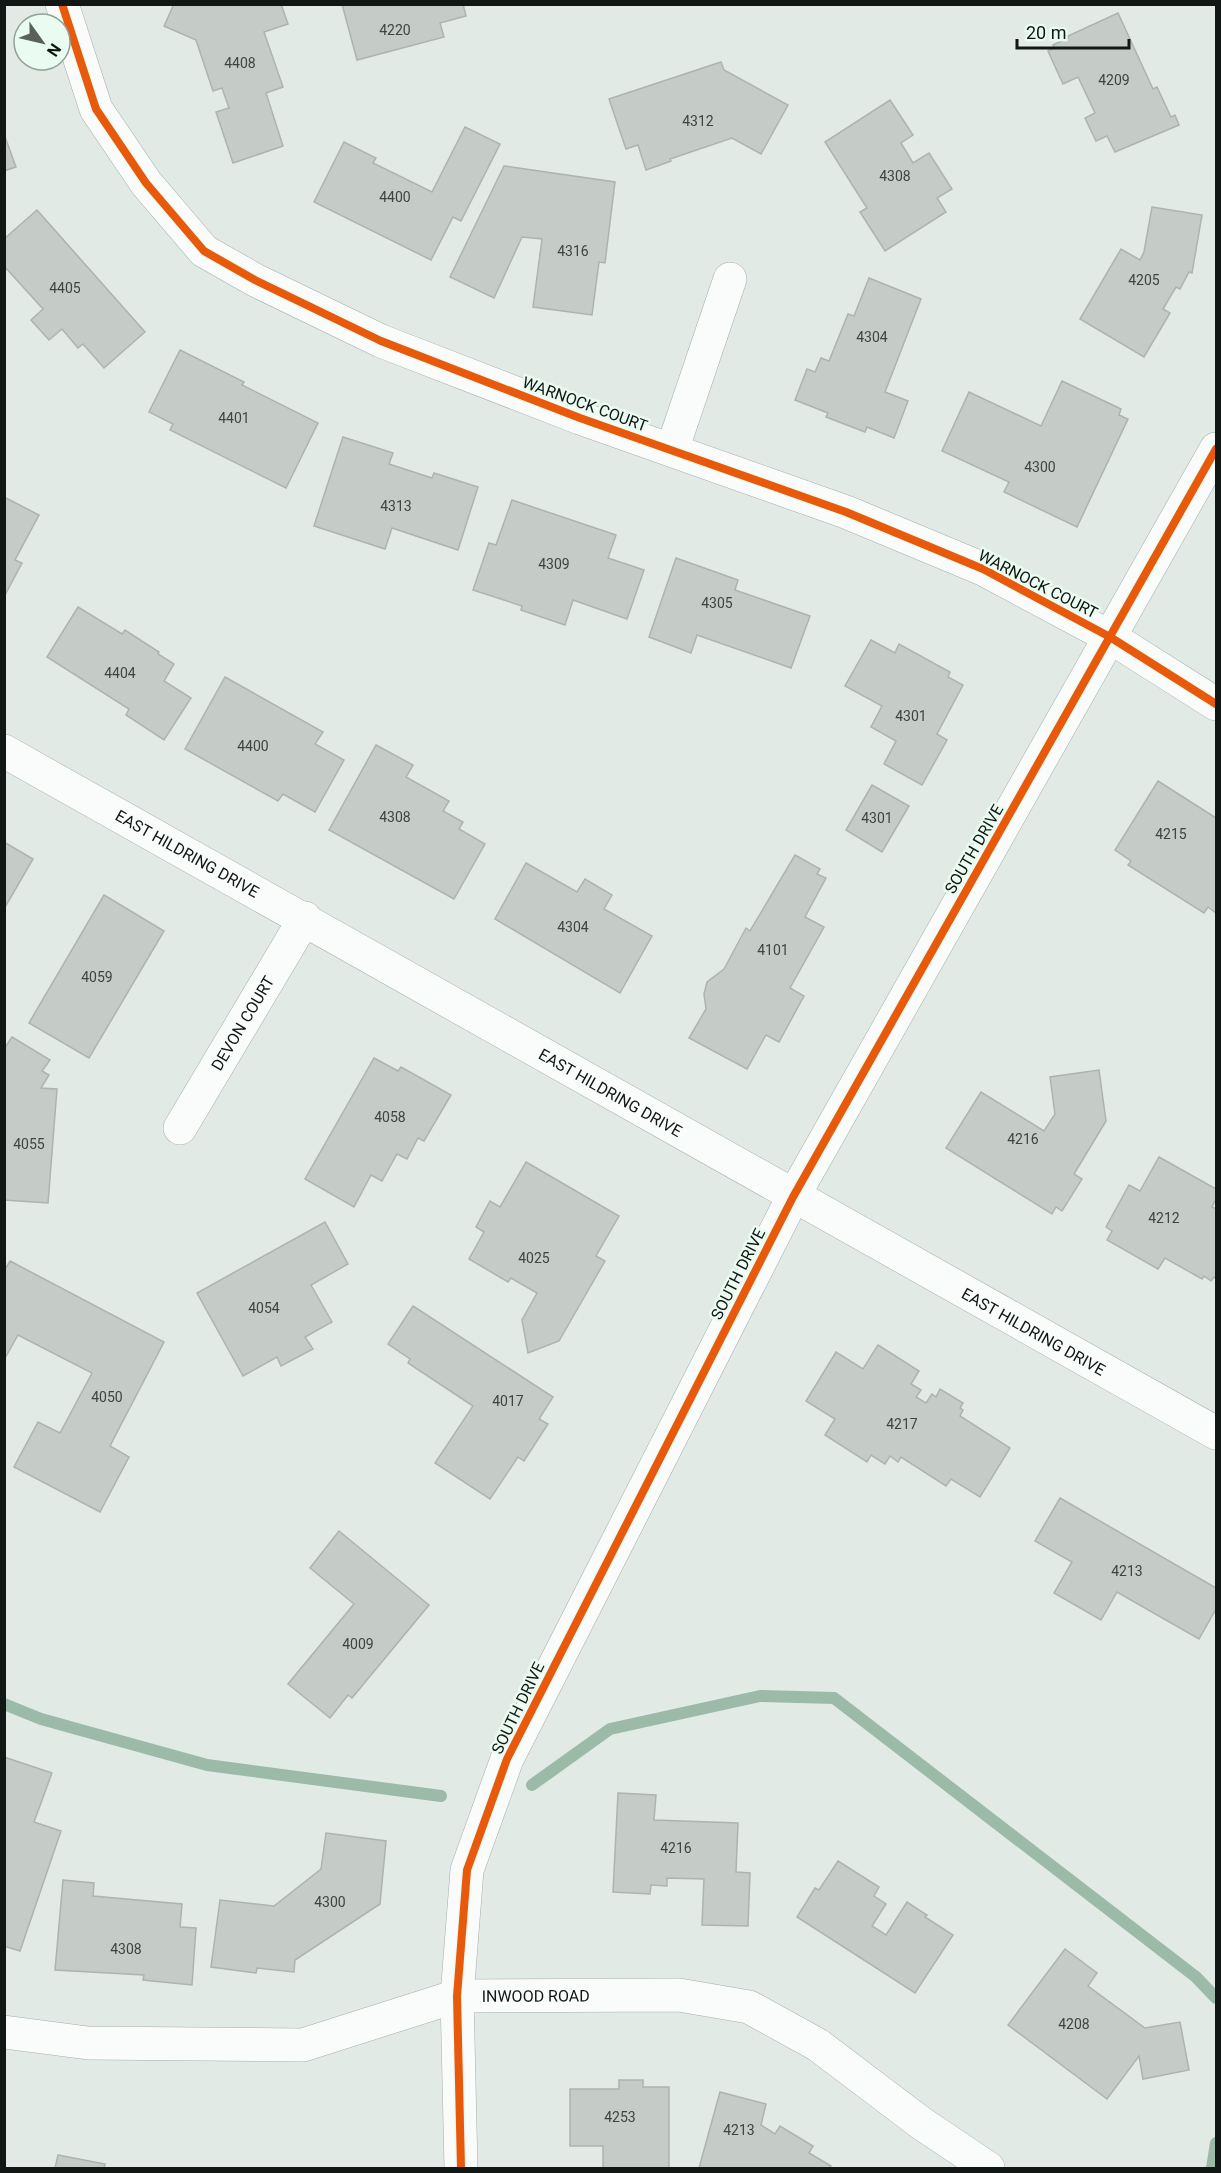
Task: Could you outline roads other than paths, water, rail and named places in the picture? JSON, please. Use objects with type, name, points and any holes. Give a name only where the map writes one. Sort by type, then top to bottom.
[{"type":"street","name":"WARNOCK COURT","points":[[62,4],[96,109],[146,183],[204,251],[255,279],[381,341],[580,418],[846,512],[983,569],[1110,637],[1216,704]]},
{"type":"street","points":[[672,450],[730,279]]},
{"type":"street","name":"SOUTH DRIVE","points":[[461,2169],[457,1996],[467,1870],[507,1759],[792,1197],[1216,449]]},
{"type":"street","name":"EAST HILDRING DRIVE","points":[[4,751],[305,918],[792,1197],[1216,1433]]},
{"type":"street","name":"DEVON COURT","points":[[180,1128],[305,918]]},
{"type":"street","name":"INWOOD ROAD","points":[[4,2032],[88,2043],[303,2045],[457,1996],[679,1995],[749,2007],[818,2045],[921,2123],[988,2169]]},
{"type":"waterway","points":[[532,1785],[610,1729],[760,1696],[834,1698],[1196,1977],[1216,1998]]},
{"type":"waterway","points":[[4,1704],[41,1719],[207,1765],[441,1796]]},
{"type":"waterway","points":[[1212,2168],[1216,2143]]}]
